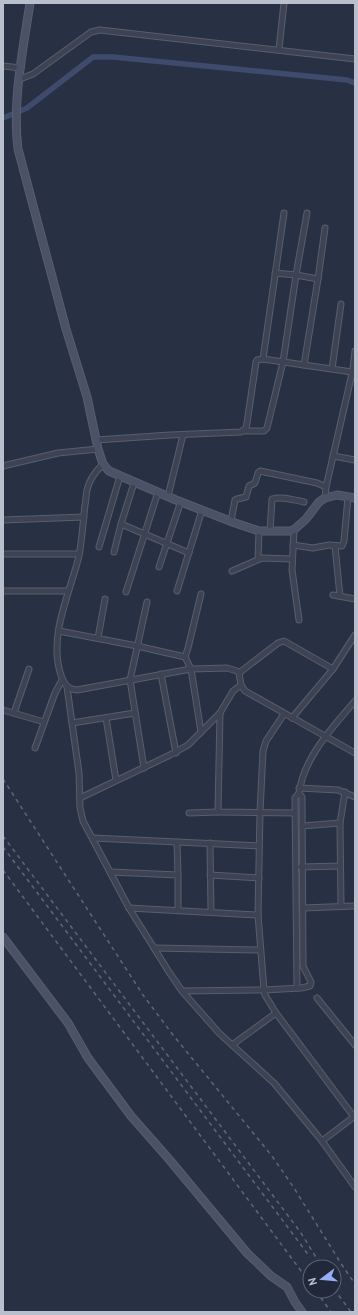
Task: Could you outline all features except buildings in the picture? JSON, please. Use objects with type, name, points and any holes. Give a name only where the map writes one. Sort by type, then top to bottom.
[{"type":"street","points":[[30,3],[17,98],[16,130],[18,149],[64,322],[87,397],[98,449],[103,464],[109,471],[134,483],[259,531],[294,530],[306,519],[319,502],[325,498],[337,495],[352,498],[342,546],[329,545],[313,548],[293,545]]},
{"type":"street","points":[[279,49],[284,3]]},
{"type":"street","points":[[20,79],[37,71],[91,32],[100,30],[279,49],[355,59]]},
{"type":"street","points":[[3,66],[21,68]]},
{"type":"street","points":[[263,359],[284,213]]},
{"type":"street","points":[[96,440],[237,433],[243,431],[264,431],[267,428],[282,362],[307,213]]},
{"type":"street","points":[[304,365],[325,228]]},
{"type":"street","points":[[276,273],[318,279]]},
{"type":"street","points":[[332,369],[341,304]]},
{"type":"street","points":[[325,498],[326,487],[352,372],[355,351]]},
{"type":"street","points":[[243,431],[247,423],[257,360],[263,359],[352,372]]},
{"type":"street","points":[[168,496],[183,435]]},
{"type":"street","points":[[3,466],[58,453],[98,449]]},
{"type":"street","points":[[333,456],[355,460]]},
{"type":"street","points":[[103,464],[96,471],[87,490],[79,554],[68,591],[59,631],[57,654],[62,680],[71,690],[77,690],[191,669],[227,668],[239,673]]},
{"type":"street","points":[[231,521],[235,500],[246,497],[249,486],[255,483],[260,471],[317,483],[326,487]]},
{"type":"street","points":[[99,547],[120,476]]},
{"type":"street","points":[[114,552],[134,483]]},
{"type":"street","points":[[126,592],[158,492]]},
{"type":"street","points":[[270,531],[272,499],[289,499],[304,502]]},
{"type":"street","points":[[159,567],[181,501]]},
{"type":"street","points":[[177,591],[202,510]]},
{"type":"street","points":[[3,520],[84,517]]},
{"type":"street","points":[[122,524],[189,553]]},
{"type":"street","points":[[294,530],[292,559],[294,589],[299,620]]},
{"type":"street","points":[[258,559],[259,531]]},
{"type":"street","points":[[335,546],[340,596]]},
{"type":"street","points":[[3,554],[79,554]]},
{"type":"street","points":[[232,571],[258,559],[268,557],[292,559]]},
{"type":"street","points":[[3,591],[68,591]]},
{"type":"street","points":[[184,657],[188,648],[201,594]]},
{"type":"street","points":[[333,595],[355,599]]},
{"type":"street","points":[[98,638],[105,599]]},
{"type":"street","points":[[144,768],[130,680],[147,602]]},
{"type":"street","points":[[59,631],[184,657],[191,669],[201,732]]},
{"type":"street","points":[[292,718],[333,669],[355,635]]},
{"type":"street","points":[[239,673],[278,643],[284,641],[333,669]]},
{"type":"street","points":[[14,713],[29,669]]},
{"type":"street","points":[[239,673],[241,685],[245,691],[324,737],[355,753]]},
{"type":"street","points":[[161,674],[176,753]]},
{"type":"street","points":[[35,748],[54,693],[62,680]]},
{"type":"street","points":[[80,798],[176,753],[188,745],[220,713],[233,691],[241,685]]},
{"type":"street","points":[[67,687],[79,773],[83,821],[129,908],[182,991],[232,1045],[274,1083],[322,1141],[355,1187]]},
{"type":"street","points":[[297,988],[295,798],[299,791],[308,764],[324,737],[355,701]]},
{"type":"street","points":[[3,710],[44,722]]},
{"type":"street","points":[[72,723],[136,713]]},
{"type":"street","points":[[218,812],[220,713]]},
{"type":"street","points":[[284,714],[266,741],[265,746],[260,812],[258,915],[260,950],[264,990],[266,995],[276,1012],[354,1116],[322,1141]]},
{"type":"street","points":[[106,718],[116,780]]},
{"type":"street","points":[[299,791],[332,789],[345,792],[355,797]]},
{"type":"street","points":[[182,991],[264,990],[310,986],[311,982],[303,966],[302,797],[299,791]]},
{"type":"street","points":[[341,905],[340,823],[345,792]]},
{"type":"street","points":[[189,813],[295,813]]},
{"type":"street","points":[[302,826],[340,823]]},
{"type":"street","points":[[93,838],[260,846]]},
{"type":"street","points":[[177,842],[178,910]]},
{"type":"street","points":[[210,843],[211,912]]},
{"type":"street","points":[[295,867],[340,866]]},
{"type":"street","points":[[110,872],[178,875]]},
{"type":"street","points":[[210,875],[259,878]]},
{"type":"street","points":[[303,908],[341,905],[355,906]]},
{"type":"street","points":[[129,908],[258,915]]},
{"type":"street","points":[[3,937],[68,1023],[88,1058],[131,1116],[247,1253],[271,1276],[287,1286],[302,1312]]},
{"type":"street","points":[[154,948],[260,950]]},
{"type":"street","points":[[317,998],[355,1045]]},
{"type":"street","points":[[232,1045],[276,1012]]},
{"type":"waterway","points":[[3,118],[27,108],[93,57],[113,57],[347,80],[355,83]]},
{"type":"railway","points":[[3,779],[143,995],[173,1035],[272,1156],[355,1284]]},
{"type":"railway","points":[[3,836],[301,1233],[317,1259]]},
{"type":"railway","points":[[3,847],[310,1257]]},
{"type":"railway","points":[[3,870],[302,1272]]},
{"type":"railway","points":[[322,1299],[331,1312]]},
{"type":"railway","points":[[341,1299],[351,1312]]}]
